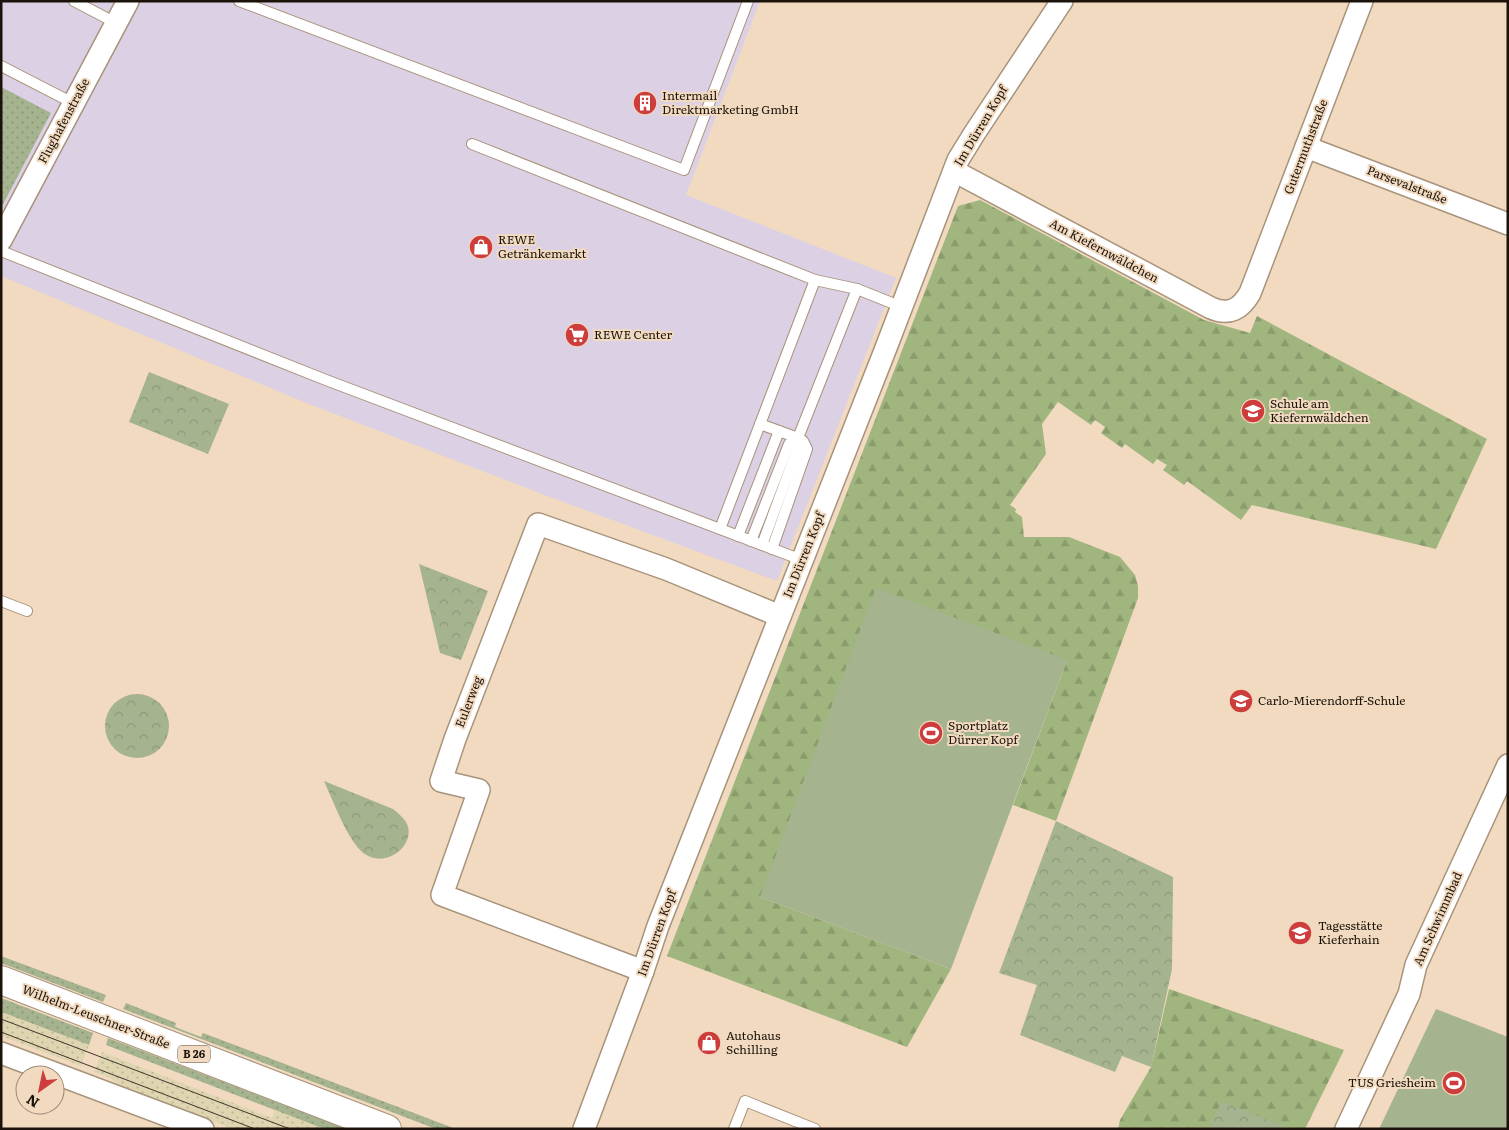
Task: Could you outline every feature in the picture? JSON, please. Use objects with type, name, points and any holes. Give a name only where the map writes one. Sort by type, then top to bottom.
[{"type":"main road","name":"Wilhelm-Leuschner-Straße","points":[[1,980],[387,1129]]},
{"type":"street","name":"Flughafenstraße","points":[[1,240],[128,1]]},
{"type":"street","name":"Im Dürren Kopf","points":[[584,1129],[658,926],[954,171],[974,134],[1062,1]]},
{"type":"street","name":"Gutermuthstraße","points":[[1250,292],[1362,1]]},
{"type":"street","name":"Parsevalstraße","points":[[1306,147],[1508,224]]},
{"type":"street","name":"Am Kiefernwäldchen","points":[[954,171],[1216,310],[1227,312],[1236,310],[1243,304],[1250,292]]},
{"type":"street","name":"Eulerweg","points":[[643,971],[442,895],[479,790],[441,780],[538,524],[666,569],[780,616]]},
{"type":"street","name":"Am Schwimmbad","points":[[1346,1129],[1409,994],[1416,965],[1508,765]]},
{"type":"street","points":[[1,1053],[203,1129]]},
{"type":"lane","points":[[74,1],[116,23]]},
{"type":"lane","points":[[239,1],[684,170],[748,1]]},
{"type":"lane","points":[[1,66],[73,103]]},
{"type":"lane","points":[[472,144],[815,280],[857,289],[902,307]]},
{"type":"lane","points":[[1,252],[326,380],[802,560]]},
{"type":"lane","points":[[720,529],[815,280]]},
{"type":"lane","points":[[762,544],[798,447],[798,438],[857,289]]},
{"type":"lane","points":[[760,424],[798,438],[803,441],[807,449],[772,549]]},
{"type":"lane","points":[[738,536],[778,431]]},
{"type":"lane","points":[[751,540],[789,444],[798,438]]},
{"type":"lane","points":[[1,601],[28,611]]},
{"type":"lane","points":[[734,1129],[745,1101],[815,1129]]},
{"type":"shaded area","points":[[1,1],[760,1],[686,195],[896,278],[777,581],[542,494],[304,402],[1,276]]},
{"type":"green space","points":[[1,87],[51,113],[1,208]]},
{"type":"green space","points":[[980,200],[1204,320],[1250,333],[1257,316],[1487,439],[1436,549],[1252,505],[1241,520],[1187,481],[1184,485],[1163,470],[1167,465],[1157,459],[1153,464],[1125,444],[1122,448],[1101,433],[1105,427],[1095,420],[1091,425],[1058,402],[1042,424],[1046,454],[1010,505],[1022,517],[1024,537],[1069,537],[1120,557],[1135,575],[1138,586],[1138,598],[1056,821],[1013,805],[1067,660],[760,897],[951,969],[907,1047],[667,956],[958,206]]},
{"type":"green space","points":[[149,372],[229,404],[208,454],[129,422]]},
{"type":"green space","points":[[419,564],[488,591],[461,660],[440,653]]},
{"type":"green space","name":"Sportplatz Dürrer Kopf","points":[[876,588],[1067,660],[951,969],[760,897]]},
{"type":"green space","points":[[137,694],[155,700],[163,708],[169,726],[163,744],[155,752],[137,758],[119,752],[111,744],[105,726],[111,708],[119,700]]},
{"type":"green space","points":[[324,781],[397,812],[406,822],[409,831],[403,847],[396,854],[378,859],[368,856],[359,849],[344,826]]},
{"type":"green space","points":[[1056,821],[1173,877],[1172,969],[1151,1067],[1122,1056],[1115,1072],[1020,1035],[1037,985],[999,973]]},
{"type":"green space","points":[[1,956],[106,995],[103,1002],[1,963]]},
{"type":"green space","points":[[1169,989],[1344,1050],[1305,1129],[1118,1129],[1120,1120],[1151,1067]]},
{"type":"green space","points":[[1,998],[93,1033],[89,1045],[1,1012]]},
{"type":"green space","points":[[126,1003],[176,1023],[175,1027],[201,1037],[203,1033],[456,1129],[436,1129],[123,1009]]},
{"type":"green space","name":"TUS Griesheim","points":[[1436,1009],[1508,1037],[1508,1129],[1379,1129]]},
{"type":"green space","points":[[108,1038],[347,1129],[324,1129],[106,1045]]},
{"type":"green space","points":[[1221,1101],[1283,1126],[1282,1129],[1210,1129]]},
{"type":"sand","points":[[1,1012],[89,1045],[81,1066],[1,1036]]},
{"type":"sand","points":[[102,1052],[272,1118],[275,1110],[324,1129],[233,1129],[119,1085],[110,1078],[94,1072]]},
{"type":"tram line","points":[[1,1019],[290,1129]]},
{"type":"tram line","points":[[1,1032],[255,1129]]},
{"type":"place","name":"Intermail Direktmarketing GmbH","points":[[645,103]]},
{"type":"place","name":"REWE Getränkemarkt","points":[[481,247]]},
{"type":"place","name":"REWE Center","points":[[577,335]]},
{"type":"place","name":"Schule am Kiefernwäldchen","points":[[1253,411]]},
{"type":"place","name":"Carlo-Mierendorff-Schule","points":[[1241,701]]},
{"type":"place","name":"Sportplatz Dürrer Kopf","points":[[931,733]]},
{"type":"place","name":"Tagesstätte Kieferhain","points":[[1300,933]]},
{"type":"place","name":"Autohaus Schilling","points":[[709,1043]]},
{"type":"place","name":"TUS Griesheim","points":[[1454,1083]]}]
